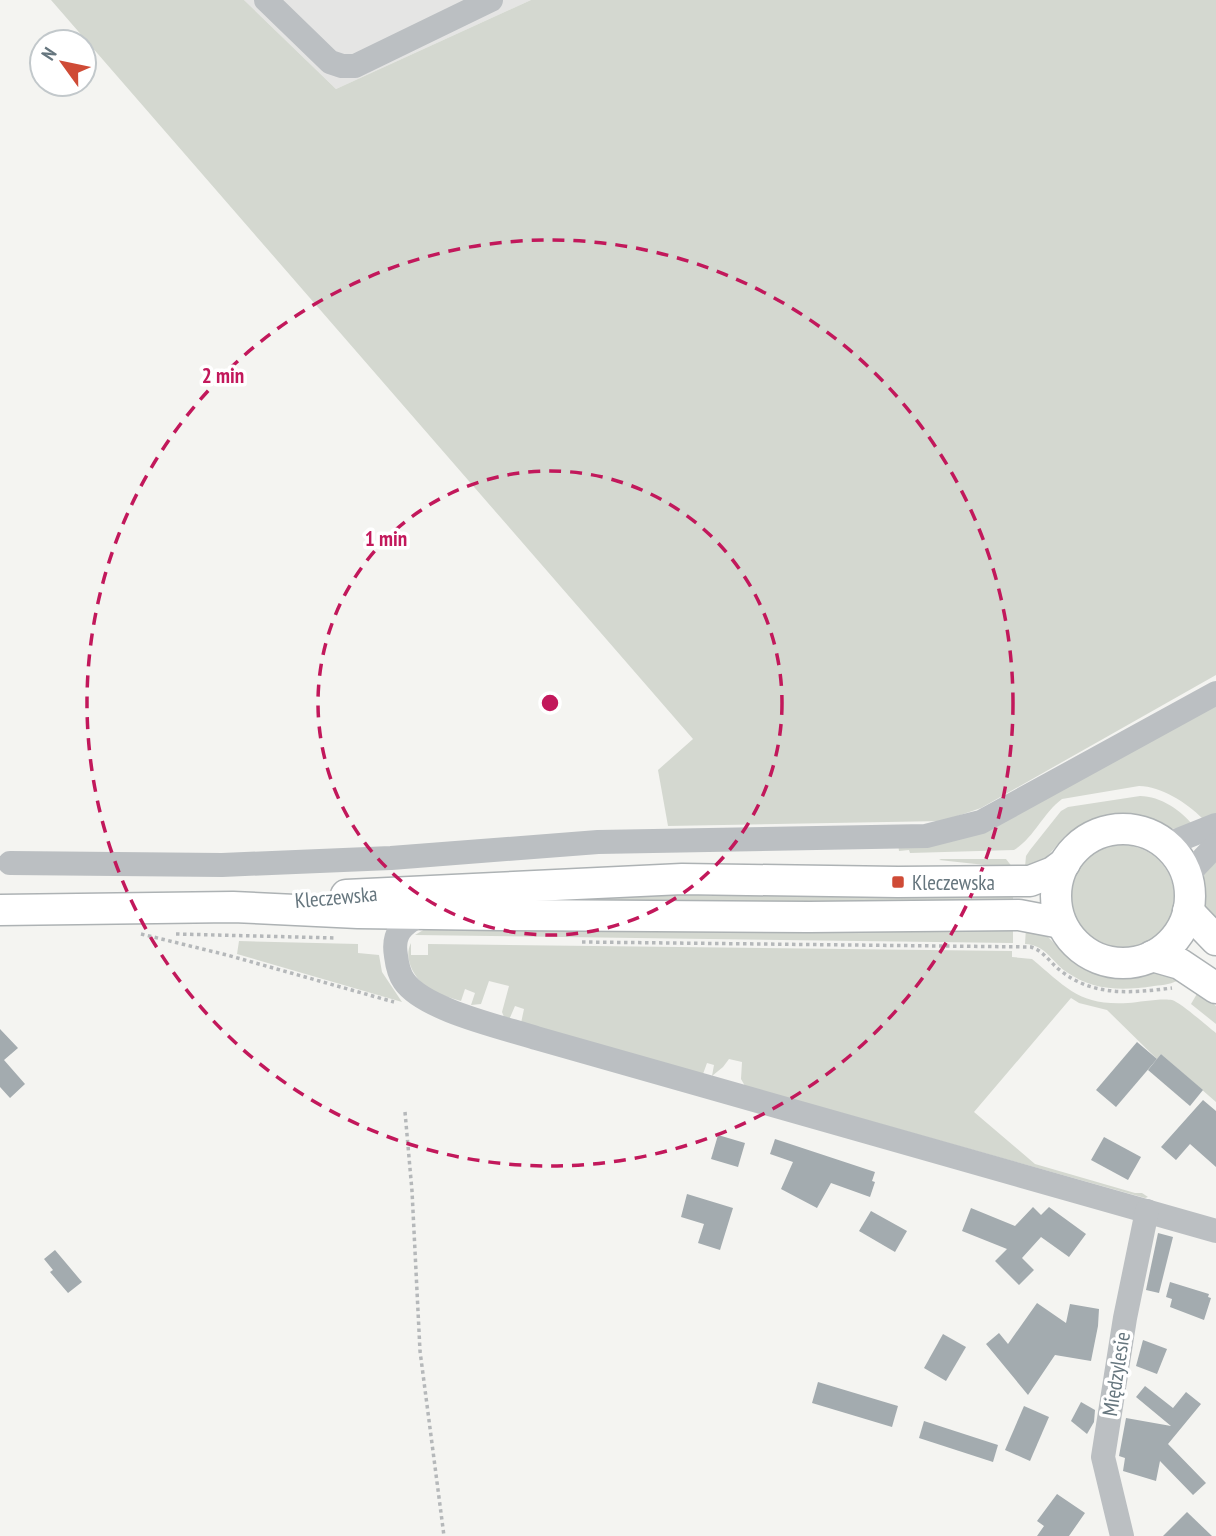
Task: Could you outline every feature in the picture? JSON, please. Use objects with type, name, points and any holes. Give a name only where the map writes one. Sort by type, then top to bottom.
[{"type":"main road","points":[[1111,830],[1141,832],[1166,845],[1180,861],[1187,879],[1188,911],[1175,938],[1152,956],[1126,962],[1100,959],[1084,951],[1061,923],[1057,908],[1058,877],[1065,863],[1081,845],[1111,830]]},
{"type":"main road","name":"Kleczewska","points":[[233,907],[340,895],[682,879],[1030,881],[1042,878],[1065,863]]},
{"type":"main road","name":"Kleczewska","points":[[0,910],[233,907],[421,914],[809,917],[1019,915],[1061,923]]},
{"type":"main road","points":[[1188,911],[1216,940]]},
{"type":"main road","points":[[1152,956],[1180,964],[1205,980]]},
{"type":"street","points":[[266,0],[330,62],[355,66],[491,0]]},
{"type":"street","points":[[10,863],[235,864],[391,858],[598,842],[926,836],[981,822],[1216,692]]},
{"type":"street","points":[[1166,845],[1216,825]]},
{"type":"street","points":[[1187,879],[1216,845]]},
{"type":"street","name":"Kleczewska","points":[[358,913],[384,927],[394,939]]},
{"type":"street","points":[[421,914],[399,930],[394,939],[397,967],[404,982],[437,1005],[549,1041],[1216,1231]]},
{"type":"street","name":"Międzylesie","points":[[1122,1536],[1103,1457],[1125,1318],[1147,1211]]},
{"type":"path","points":[[129,932],[227,955],[416,1009],[437,1005]]},
{"type":"path","points":[[141,932],[230,937],[340,938]]},
{"type":"path","points":[[575,942],[1031,947],[1073,979],[1116,993],[1172,988],[1205,980]]},
{"type":"path","points":[[405,1112],[420,1351],[444,1536]]},
{"type":"shaded area","points":[[51,0],[244,0],[336,89],[531,0],[1216,0],[1216,675],[981,808],[943,821],[668,826],[658,770],[693,739],[98,54],[98,28],[75,28]]},
{"type":"shaded area","points":[[244,0],[531,0],[336,89]]},
{"type":"shaded area","points":[[1216,701],[1216,817],[1202,818],[1173,796],[1139,786],[1062,799],[1014,850],[899,851],[898,843],[930,842]]},
{"type":"shaded area","points":[[1140,796],[1170,805],[1194,827],[1171,829],[1134,815],[1106,816],[1090,820],[1077,828],[1065,836],[1045,859],[1025,867],[1026,856],[1061,811],[1068,807]]},
{"type":"shaded area","points":[[1122,845],[1142,849],[1165,868],[1170,877],[1174,897],[1170,917],[1151,940],[1142,945],[1122,949],[1102,945],[1079,926],[1074,917],[1070,897],[1074,877],[1093,854],[1102,849]]},
{"type":"shaded area","points":[[1006,859],[1013,868],[939,860]]},
{"type":"shaded area","points":[[1216,862],[1216,924],[1206,907],[1201,888],[1205,873]]},
{"type":"shaded area","points":[[664,892],[710,896],[1013,894],[1013,904],[396,904]]},
{"type":"shaded area","points":[[430,926],[1013,928],[1013,943],[415,935]]},
{"type":"shaded area","points":[[1026,927],[1044,933],[1070,959],[1090,971],[1112,976],[1164,973],[1181,979],[1165,985],[1131,989],[1097,986],[1065,971],[1038,947],[1025,944]]},
{"type":"shaded area","points":[[239,941],[358,944],[358,953],[379,955],[382,972],[402,1002],[237,954]]},
{"type":"shaded area","points":[[411,943],[411,955],[428,955],[428,944],[1012,951],[1012,957],[1032,959],[1064,986],[1085,998],[1111,1003],[1172,1000],[1187,1009],[1216,1033],[1216,1102],[1161,1054],[1157,1059],[1107,1010],[1079,1003],[1071,998],[974,1112],[1035,1164],[1142,1193],[1148,1197],[1145,1198],[745,1086],[741,1079],[742,1062],[729,1059],[712,1076],[714,1065],[707,1063],[703,1074],[521,1023],[524,1009],[515,1006],[509,1020],[502,1012],[509,986],[489,981],[481,1004],[471,1005],[475,993],[465,989],[461,1001],[436,993],[422,983],[410,964],[408,957]]},
{"type":"shaded area","points":[[1198,992],[1216,1006],[1216,1024],[1191,1004]]},
{"type":"building","points":[[0,1029],[18,1048],[4,1060],[25,1084],[10,1098],[0,1087]]},
{"type":"building","points":[[1137,1042],[1157,1059],[1116,1107],[1096,1090]]},
{"type":"building","points":[[1161,1054],[1203,1090],[1190,1106],[1148,1070]]},
{"type":"building","points":[[1203,1100],[1216,1111],[1216,1167],[1190,1144],[1176,1160],[1161,1147]]},
{"type":"building","points":[[718,1135],[745,1143],[738,1167],[711,1159]]},
{"type":"building","points":[[1104,1137],[1141,1157],[1128,1180],[1091,1160]]},
{"type":"building","points":[[775,1139],[875,1172],[870,1197],[831,1183],[817,1208],[781,1189],[793,1162],[770,1154]]},
{"type":"building","points":[[687,1194],[733,1208],[720,1250],[698,1243],[704,1224],[681,1217]]},
{"type":"building","points":[[1033,1207],[1041,1215],[1049,1207],[1086,1234],[1069,1257],[1041,1237],[1022,1258],[1034,1270],[1019,1285],[995,1261],[1007,1249],[962,1231],[971,1208],[1015,1226]]},
{"type":"building","points":[[871,1211],[907,1231],[895,1252],[859,1231]]},
{"type":"building","points":[[1158,1233],[1173,1237],[1159,1293],[1146,1290]]},
{"type":"building","points":[[55,1250],[82,1282],[68,1293],[50,1272],[53,1270],[44,1259]]},
{"type":"building","points":[[1170,1282],[1209,1294],[1208,1297],[1211,1298],[1204,1320],[1170,1307],[1172,1299],[1166,1297]]},
{"type":"building","points":[[1037,1303],[1066,1323],[1070,1304],[1099,1309],[1098,1326],[1091,1361],[1055,1355],[1028,1395],[986,1344],[999,1333],[1008,1344]]},
{"type":"building","points":[[943,1334],[966,1347],[946,1381],[924,1368]]},
{"type":"building","points":[[1143,1340],[1167,1349],[1157,1374],[1136,1366]]},
{"type":"building","points":[[818,1382],[898,1406],[892,1427],[812,1403]]},
{"type":"building","points":[[1145,1386],[1173,1408],[1186,1392],[1201,1404],[1168,1444],[1206,1483],[1193,1495],[1160,1461],[1156,1481],[1123,1471],[1125,1458],[1119,1456],[1126,1418],[1171,1426],[1136,1397]]},
{"type":"building","points":[[1081,1402],[1095,1410],[1094,1422],[1087,1434],[1071,1421]]},
{"type":"building","points":[[1024,1406],[1049,1417],[1030,1461],[1005,1450]]},
{"type":"building","points":[[924,1421],[998,1445],[993,1462],[919,1438]]},
{"type":"building","points":[[1057,1494],[1085,1513],[1069,1536],[1037,1536],[1044,1526],[1037,1521]]},
{"type":"building","points":[[1187,1512],[1212,1536],[1163,1536]]},
{"type":"place","name":"Kleczewska","points":[[898,882]]}]
